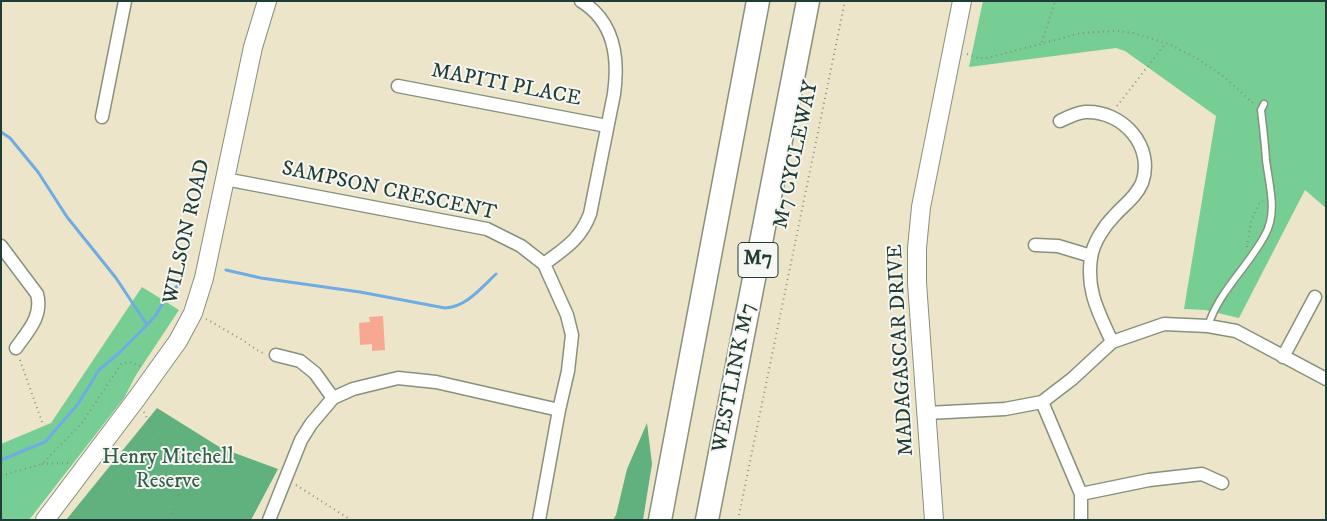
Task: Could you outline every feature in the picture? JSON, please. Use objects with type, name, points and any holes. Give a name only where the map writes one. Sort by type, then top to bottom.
[{"type":"highway","name":"M7","points":[[660,520],[758,1]]},
{"type":"highway","name":"WESTLINK M7","points":[[708,520],[808,1]]},
{"type":"street","points":[[102,117],[125,1]]},
{"type":"street","name":"WILSON ROAD","points":[[45,520],[137,398],[187,326],[193,313],[204,278],[253,47],[267,1]]},
{"type":"street","points":[[544,264],[576,240],[585,228],[590,214],[616,76],[611,36],[604,20],[581,1]]},
{"type":"street","name":"MADAGASCAR DRIVE","points":[[934,520],[917,283],[917,241],[924,190],[962,1]]},
{"type":"street","name":"MAPITI PLACE","points":[[398,86],[607,126]]},
{"type":"street","points":[[1060,121],[1075,114],[1085,112],[1097,112],[1109,116],[1119,121],[1134,134],[1144,154],[1144,173],[1137,193],[1108,223],[1096,243],[1091,256],[1092,294],[1112,342]]},
{"type":"street","name":"SAMPSON CRESCENT","points":[[225,179],[487,229],[521,246],[544,264],[567,315],[572,335],[568,371],[539,520]]},
{"type":"street","points":[[1035,245],[1058,246],[1091,256]]},
{"type":"street","points":[[1,246],[37,294],[39,301],[38,316],[16,348]]},
{"type":"street","points":[[1284,357],[1315,297]]},
{"type":"street","points":[[927,414],[1005,409],[1042,402],[1112,342],[1164,324],[1208,326],[1236,331],[1326,379]]},
{"type":"street","points":[[276,355],[300,361],[314,373],[333,398]]},
{"type":"street","points":[[269,520],[301,440],[311,424],[333,398],[366,385],[398,378],[436,382],[559,410]]},
{"type":"street","points":[[1042,402],[1081,494],[1081,520]]},
{"type":"street","points":[[1081,494],[1149,480],[1202,474],[1222,483]]},
{"type":"lane","points":[[1208,326],[1212,312],[1266,235],[1272,218],[1272,200],[1262,107]]},
{"type":"path","name":"M7 CYCLEWAY","points":[[738,520],[845,1]]},
{"type":"path","points":[[1042,43],[1055,1]]},
{"type":"path","points":[[967,54],[978,58],[988,58],[1081,33],[1117,30],[1150,37],[1198,59],[1262,107]]},
{"type":"path","points":[[1109,116],[1166,43]]},
{"type":"path","points":[[1247,248],[1247,238],[1260,202],[1272,200]]},
{"type":"path","points":[[204,318],[260,352],[276,355]]},
{"type":"path","points":[[16,348],[42,422]]},
{"type":"path","points":[[42,464],[82,423],[121,364],[129,362],[145,368]]},
{"type":"path","points":[[144,411],[172,468],[178,488],[178,499],[168,520]]},
{"type":"path","points":[[1,476],[42,464],[71,463]]},
{"type":"path","points":[[286,478],[351,520]]},
{"type":"green space","points":[[983,1],[1326,1],[1326,208],[1305,190],[1239,318],[1205,310],[1184,309],[1216,116],[1125,51],[1116,48],[969,67]]},
{"type":"green space","points":[[142,287],[179,310],[136,375],[124,398],[29,520],[1,520],[1,444],[51,423]]},
{"type":"green space","name":"Henry Mitchell Reserve","points":[[157,408],[221,448],[278,469],[251,520],[66,520]]},
{"type":"green space","points":[[647,423],[652,464],[643,520],[613,520],[616,515],[627,469]]},
{"type":"building","points":[[383,316],[385,350],[372,351],[372,344],[360,345],[359,323],[370,322],[369,317]]},
{"type":"waterway","points":[[1,132],[10,138],[38,172],[67,217],[116,278],[147,325]]},
{"type":"waterway","points":[[226,270],[261,278],[360,292],[445,308],[460,304],[479,291],[496,274]]},
{"type":"waterway","points":[[1,460],[45,442],[78,404],[99,370],[147,325],[156,315],[168,294],[181,283]]}]
